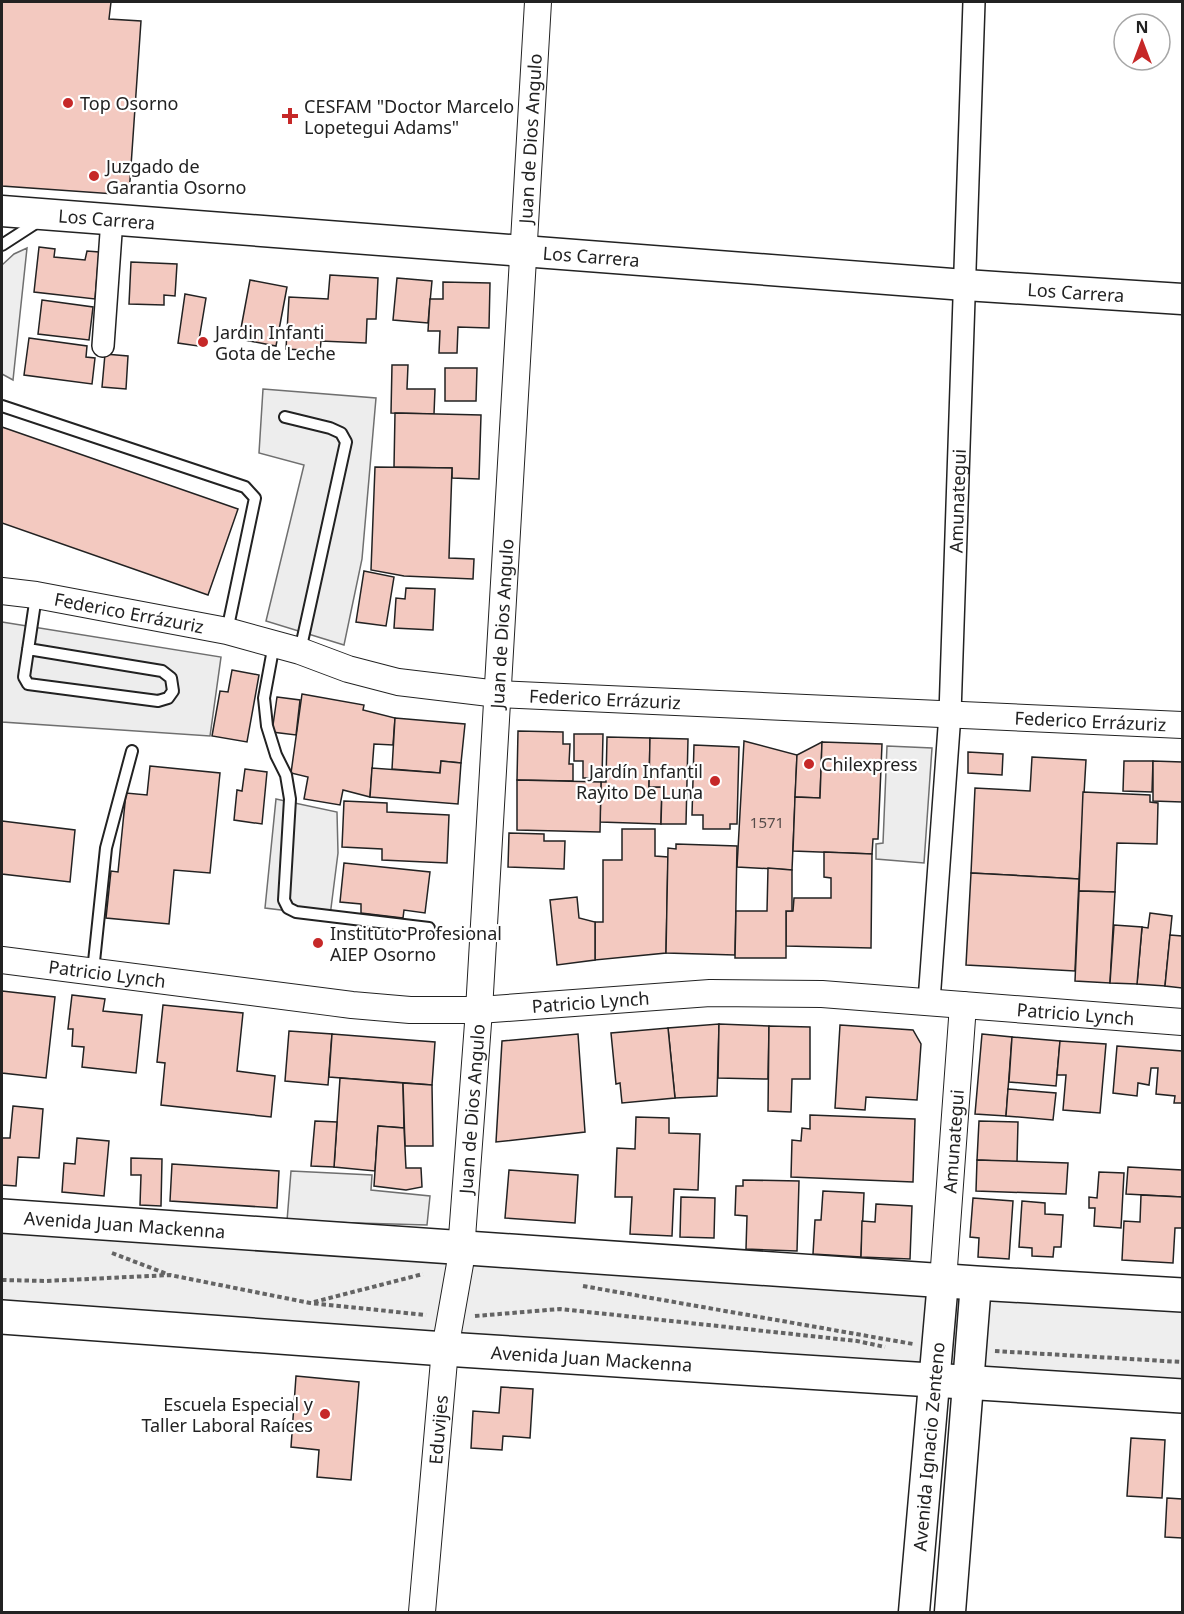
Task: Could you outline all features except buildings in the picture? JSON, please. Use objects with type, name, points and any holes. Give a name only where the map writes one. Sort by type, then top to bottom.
[{"type":"main road","name":"Los Carrera","points":[[2,211],[965,285],[1182,298]]},
{"type":"main road","name":"Avenida Juan Mackenna","points":[[2,1216],[461,1256],[1182,1295]]},
{"type":"main road","name":"Avenida Ignacio Zenteno","points":[[914,1612],[943,1281]]},
{"type":"main road","name":"Avenida Ignacio Zenteno","points":[[950,1612],[976,1283]]},
{"type":"main road","name":"Avenida Juan Mackenna","points":[[2,1317],[448,1333],[937,1364],[969,1382],[1182,1396]]},
{"type":"street","name":"Juan de Dios Angulo","points":[[461,1256],[479,1010],[537,2]]},
{"type":"street","name":"Amunategui","points":[[929,1001],[950,714],[974,2]]},
{"type":"street","points":[[103,346],[112,219]]},
{"type":"street","name":"Federico Errázuriz","points":[[2,591],[227,631],[274,643],[348,669],[398,682],[498,694],[1182,725]]},
{"type":"street","name":"Patricio Lynch","points":[[2,960],[352,1005],[410,1010],[479,1010],[710,993],[822,994],[1182,1022]]},
{"type":"street","name":"Amunategui","points":[[943,1281],[963,1005]]},
{"type":"street","name":"Eduvijes","points":[[422,1612],[448,1333],[461,1256]]},
{"type":"lane","points":[[2,244],[49,215]]},
{"type":"lane","points":[[2,406],[245,487],[255,498],[227,631]]},
{"type":"lane","points":[[285,417],[330,428],[341,434],[345,442],[300,651]]},
{"type":"lane","points":[[28,649],[162,671],[171,678],[173,691],[168,698],[158,701],[28,684],[24,677],[28,649],[36,596]]},
{"type":"lane","points":[[274,643],[264,698],[267,726],[276,755],[286,775],[290,799],[284,900],[288,908],[296,912],[429,928]]},
{"type":"lane","points":[[93,971],[106,848],[132,751]]},
{"type":"path","points":[[310,1303],[461,1256]]},
{"type":"path","points":[[2,1280],[46,1281],[170,1275],[448,1333],[560,1309],[857,1341],[891,1348]]},
{"type":"path","points":[[577,1285],[937,1364]]},
{"type":"path","points":[[971,1350],[1182,1362]]},
{"type":"shaded area","points":[[27,248],[13,380],[2,374],[2,265],[14,254]]},
{"type":"shaded area","points":[[263,389],[376,398],[362,559],[344,645],[266,621],[304,465],[259,453]]},
{"type":"shaded area","points":[[2,622],[221,657],[210,736],[2,722]]},
{"type":"shaded area","points":[[887,746],[932,748],[924,863],[876,859],[876,844],[883,843]]},
{"type":"shaded area","points":[[276,799],[337,812],[338,853],[330,916],[265,908]]},
{"type":"shaded area","points":[[291,1171],[372,1175],[371,1190],[430,1196],[427,1225],[287,1221]]},
{"type":"shaded area","points":[[2,1222],[1182,1303],[1182,1390],[2,1306]]},
{"type":"place","name":"Top Osorno","points":[[68,103]]},
{"type":"place","name":"CESFAM \"Doctor Marcelo Lopetegui Adams\"","points":[[290,116]]},
{"type":"place","name":"Juzgado de Garantia Osorno","points":[[94,176]]},
{"type":"place","name":"Jardin Infanti Gota de Leche","points":[[203,342]]},
{"type":"place","name":"Chilexpress","points":[[809,764]]},
{"type":"place","name":"Jardín Infantil Rayito De Luna","points":[[715,781]]},
{"type":"place","name":"Instituto Profesional AIEP Osorno","points":[[318,943]]},
{"type":"place","name":"Escuela Especial y Taller Laboral Raíces","points":[[325,1414]]}]
